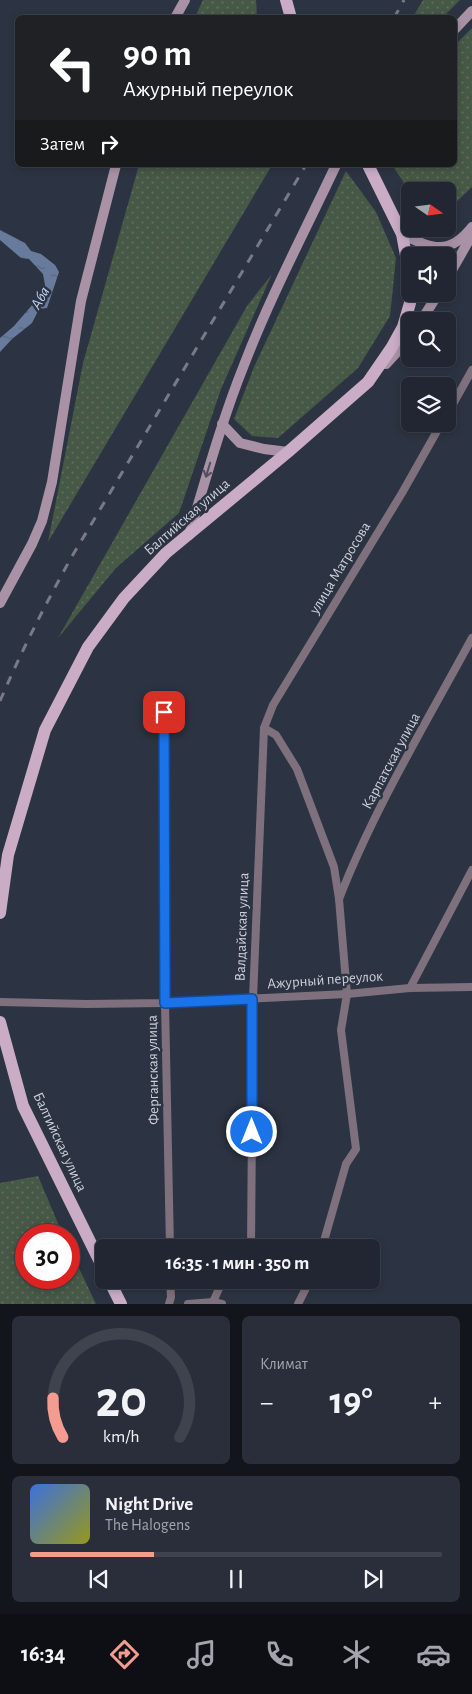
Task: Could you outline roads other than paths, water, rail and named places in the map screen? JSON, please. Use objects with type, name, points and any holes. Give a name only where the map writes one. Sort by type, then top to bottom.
[{"type":"main road","points":[[286,0],[290,15]]},
{"type":"main road","points":[[369,167],[401,232]]},
{"type":"main road","name":"Балтийская улица","points":[[0,913],[8,855],[45,730],[88,647],[124,598],[166,553],[288,452],[368,382],[403,327],[410,302]]},
{"type":"main road","name":"Балтийская улица","points":[[0,1022],[23,1106],[95,1252]]},
{"type":"main road","points":[[114,1289],[121,1304]]},
{"type":"street","points":[[177,15],[185,0]]},
{"type":"street","points":[[457,26],[472,11]]},
{"type":"street","points":[[0,603],[32,544],[42,521],[52,482],[81,301],[115,167]]},
{"type":"street","points":[[189,534],[222,424],[248,354],[335,167]]},
{"type":"street","points":[[410,238],[417,242],[441,248],[453,245],[464,237],[472,227]]},
{"type":"street","points":[[456,263],[472,235]]},
{"type":"street","points":[[368,382],[401,347]]},
{"type":"street","points":[[456,399],[472,370]]},
{"type":"street","points":[[222,424],[240,443],[288,452]]},
{"type":"street","name":"улица Матросова","points":[[264,728],[273,705],[402,493],[436,432]]},
{"type":"street","name":"Карпатская улица","points":[[340,899],[347,878],[383,804],[472,638]]},
{"type":"street","name":"Ферганская улица","points":[[164,712],[165,1003],[170,1239]]},
{"type":"street","name":"Карпатская улица","points":[[264,728],[276,735],[297,769],[334,867],[340,899],[347,994],[341,1030],[356,1149],[346,1164],[325,1239]]},
{"type":"street","name":"Валдайская улица","points":[[251,1239],[252,999],[264,728]]},
{"type":"street","points":[[410,988],[472,870]]},
{"type":"street","name":"Ажурный переулок","points":[[0,1002],[165,1003],[347,994],[410,988],[472,987]]},
{"type":"street","points":[[169,1304],[171,1289]]},
{"type":"street","points":[[213,1302],[220,1289]]},
{"type":"street","points":[[298,1304],[306,1289]]},
{"type":"street","points":[[188,1304],[213,1302],[222,1304]]},
{"type":"water","name":"Аба","points":[[0,230],[25,243],[31,251],[41,254],[55,265],[59,272],[47,308],[39,309],[32,323],[12,339],[0,352],[0,338],[14,326],[40,296],[45,285],[43,274],[29,259],[21,258],[0,240]]},
{"type":"railway","points":[[396,15],[404,0]]},
{"type":"railway","points":[[0,701],[16,665],[71,558],[305,167]]}]
